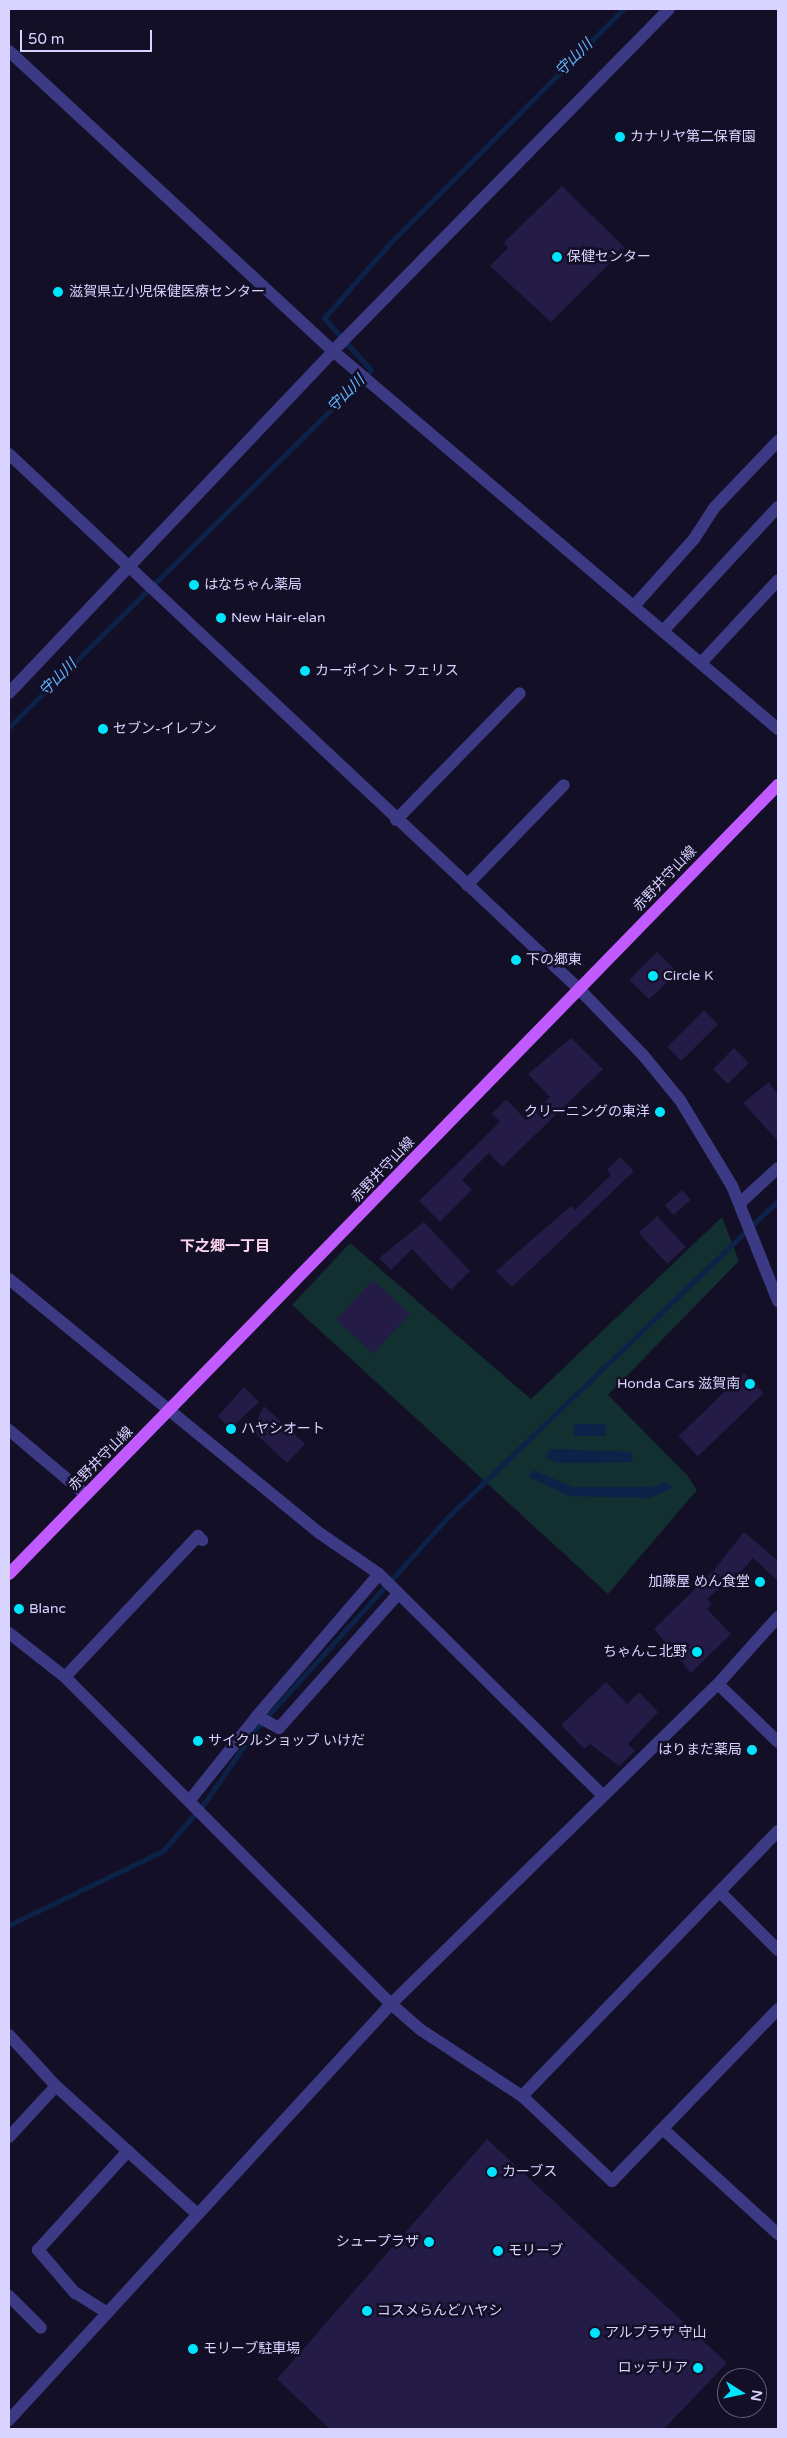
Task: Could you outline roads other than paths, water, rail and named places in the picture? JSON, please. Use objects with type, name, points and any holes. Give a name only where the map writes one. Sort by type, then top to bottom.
[{"type":"main road","name":"赤野井守山線","points":[[9,1574],[171,1410],[778,785]]},
{"type":"street","points":[[9,693],[333,351],[669,9]]},
{"type":"street","points":[[9,51],[333,351],[778,729]]},
{"type":"street","points":[[634,606],[694,539],[714,508],[778,441]]},
{"type":"street","points":[[9,454],[132,565],[396,820],[579,989],[680,1100],[740,1202],[778,1301]]},
{"type":"street","points":[[663,631],[778,507]]},
{"type":"street","points":[[701,663],[778,580]]},
{"type":"street","points":[[396,820],[520,693]]},
{"type":"street","points":[[467,885],[564,785]]},
{"type":"street","points":[[740,1202],[778,1168]]},
{"type":"street","points":[[9,1279],[318,1532],[379,1574],[603,1796]]},
{"type":"street","points":[[9,1430],[86,1495]]},
{"type":"street","points":[[65,1677],[198,1536],[202,1540]]},
{"type":"street","points":[[190,1800],[257,1716],[379,1574]]},
{"type":"street","points":[[257,1716],[279,1728],[398,1594]]},
{"type":"street","points":[[9,2420],[195,2212],[390,2004],[718,1684],[778,1617]]},
{"type":"street","points":[[9,1633],[65,1677],[190,1800],[390,2004],[421,2030],[522,2096],[612,2181],[664,2130],[778,2009]]},
{"type":"street","points":[[310,1656],[328,1671]]},
{"type":"street","points":[[718,1684],[778,1742]]},
{"type":"street","points":[[522,2096],[778,1831]]},
{"type":"street","points":[[720,1892],[778,1950]]},
{"type":"street","points":[[9,2035],[56,2086],[195,2212]]},
{"type":"street","points":[[9,2137],[56,2086]]},
{"type":"street","points":[[664,2130],[778,2234]]},
{"type":"street","points":[[106,2312],[75,2293],[38,2250],[128,2151]]},
{"type":"street","points":[[9,2296],[40,2328]]},
{"type":"water","points":[[574,1424],[606,1424],[606,1436],[574,1436]]},
{"type":"water","points":[[549,1449],[631,1452],[633,1462],[557,1463],[546,1458]]},
{"type":"water","points":[[533,1470],[573,1487],[650,1487],[666,1482],[672,1488],[650,1498],[569,1496],[529,1477]]},
{"type":"waterway","name":"守山川","points":[[9,727],[371,370],[324,318],[392,241],[623,9]]},
{"type":"waterway","points":[[9,1925],[163,1851],[206,1801],[254,1731],[450,1515],[778,1200]]},
{"type":"place","name":"カナリヤ第二保育園","points":[[620,137]]},
{"type":"place","name":"保健センター","points":[[557,257]]},
{"type":"place","name":"滋賀県立小児保健医療センター","points":[[58,292]]},
{"type":"place","name":"はなちゃん薬局","points":[[194,585]]},
{"type":"place","name":"New Hair-elan","points":[[221,618]]},
{"type":"place","name":"カーポイント フェリス","points":[[305,671]]},
{"type":"place","name":"セブン-イレブン","points":[[103,729]]},
{"type":"place","name":"下の郷東","points":[[516,960]]},
{"type":"place","name":"Circle K","points":[[653,976]]},
{"type":"place","name":"クリーニングの東洋","points":[[660,1112]]},
{"type":"place","name":"Honda Cars 滋賀南","points":[[750,1384]]},
{"type":"place","name":"ハヤシオート","points":[[231,1429]]},
{"type":"place","name":"加藤屋 めん食堂","points":[[760,1582]]},
{"type":"place","name":"Blanc","points":[[19,1609]]},
{"type":"place","name":"ちゃんこ北野","points":[[697,1652]]},
{"type":"place","name":"サイクルショップ いけだ","points":[[198,1741]]},
{"type":"place","name":"はりまだ薬局","points":[[752,1750]]},
{"type":"place","name":"カーブス","points":[[492,2172]]},
{"type":"place","name":"シュープラザ","points":[[429,2242]]},
{"type":"place","name":"モリーブ","points":[[498,2251]]},
{"type":"place","name":"コスメらんどハヤシ","points":[[367,2311]]},
{"type":"place","name":"アルプラザ 守山","points":[[595,2333]]},
{"type":"place","name":"モリーブ駐車場","points":[[193,2349]]},
{"type":"place","name":"ロッテリア","points":[[698,2368]]},
{"type":"district","name":"下之郷一丁目","points":[[225,1247]]}]
